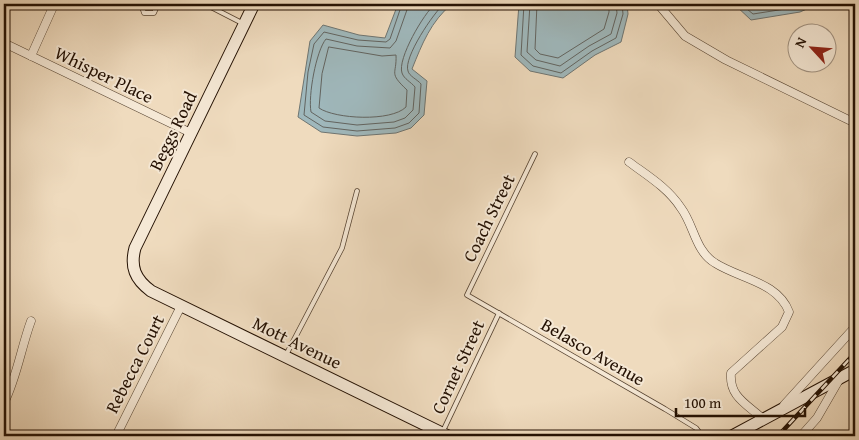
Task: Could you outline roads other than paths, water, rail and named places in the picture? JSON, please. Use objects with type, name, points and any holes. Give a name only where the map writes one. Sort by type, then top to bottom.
[{"type":"street","points":[[31,56],[53,4]]},
{"type":"street","name":"Beggs Road","points":[[135,276],[132,258],[134,248],[254,4]]},
{"type":"street","points":[[658,4],[686,36],[726,60],[855,123]]},
{"type":"street","name":"Whisper Place","points":[[4,43],[191,134]]},
{"type":"street","points":[[629,162],[670,193],[683,210],[705,254],[714,263],[777,292],[785,301],[789,312],[782,326],[731,373],[730,383],[734,394],[763,419]]},
{"type":"street","name":"Mott Avenue","points":[[135,276],[151,291],[445,435]]},
{"type":"street","name":"Rebecca Court","points":[[116,436],[181,306]]},
{"type":"street","points":[[4,403],[14,380],[18,358],[31,321]]},
{"type":"street","points":[[781,409],[855,327]]},
{"type":"street","points":[[732,436],[855,370]]},
{"type":"street","points":[[801,436],[817,418],[839,380]]},
{"type":"lane","points":[[141,4],[144,13],[151,14],[154,13],[158,4]]},
{"type":"lane","points":[[205,4],[244,24]]},
{"type":"lane","name":"Coach Street","points":[[467,295],[535,154]]},
{"type":"lane","points":[[285,357],[342,248],[357,190]]},
{"type":"lane","name":"Belasco Avenue","points":[[467,295],[696,428],[702,436]]},
{"type":"lane","name":"Cornet Street","points":[[445,435],[499,313]]},
{"type":"water","points":[[398,4],[452,4],[433,25],[412,69],[427,81],[424,115],[411,128],[396,133],[357,136],[321,132],[298,117],[310,41],[323,25],[359,35],[385,38]]},
{"type":"water","points":[[519,4],[627,4],[628,14],[621,42],[595,55],[563,78],[530,71],[515,57]]},
{"type":"water","points":[[734,4],[818,4],[800,12],[751,20]]},
{"type":"railway","points":[[778,436],[855,353]]}]
